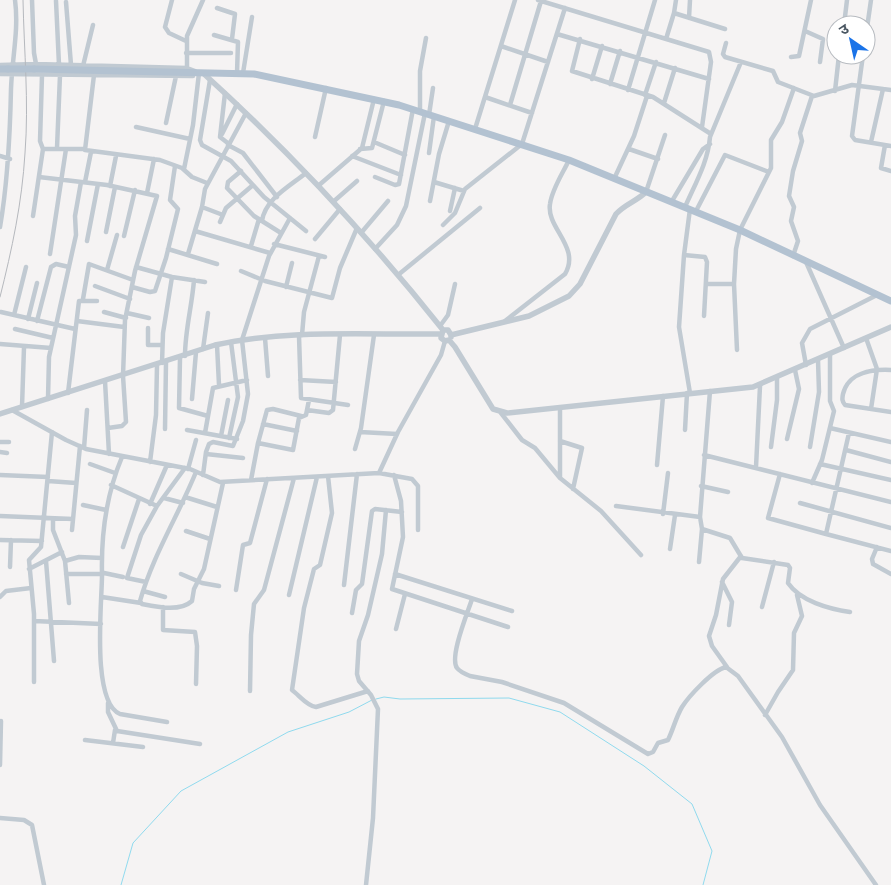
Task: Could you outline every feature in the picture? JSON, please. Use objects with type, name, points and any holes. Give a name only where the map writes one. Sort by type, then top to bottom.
[{"type":"main road","points":[[0,69],[35,65],[265,75],[384,101],[475,128],[569,160],[740,230],[891,301]]},
{"type":"street","points":[[0,227],[10,159],[11,69],[17,36],[15,0]]},
{"type":"street","points":[[32,0],[35,65],[187,68],[201,73],[225,93],[306,173],[398,275],[448,339],[493,409],[501,413],[517,435],[535,448],[560,478],[610,520],[641,555]]},
{"type":"street","points":[[172,0],[165,26],[169,32],[186,41]]},
{"type":"street","points":[[187,68],[186,41],[203,0]]},
{"type":"street","points":[[475,128],[515,0]]},
{"type":"street","points":[[510,105],[540,0],[711,54],[702,127]]},
{"type":"street","points":[[628,90],[647,33],[655,1],[648,0]]},
{"type":"street","points":[[666,39],[676,0]]},
{"type":"street","points":[[689,18],[690,0]]},
{"type":"street","points":[[791,57],[799,56],[811,0]]},
{"type":"street","points":[[846,15],[848,0]]},
{"type":"street","points":[[869,15],[871,0]]},
{"type":"street","points":[[56,1],[59,65]]},
{"type":"street","points":[[66,2],[71,65]]},
{"type":"street","points":[[217,8],[235,14],[232,39]]},
{"type":"street","points":[[443,225],[455,213],[464,191],[522,144],[565,8]]},
{"type":"street","points":[[674,13],[725,29]]},
{"type":"street","points":[[240,73],[252,17]]},
{"type":"street","points":[[83,66],[93,25]]},
{"type":"street","points":[[805,31],[823,39],[820,62]]},
{"type":"street","points":[[557,34],[580,39],[709,79]]},
{"type":"street","points":[[214,35],[238,42],[240,73]]},
{"type":"street","points":[[426,38],[420,71],[429,153]]},
{"type":"street","points":[[580,39],[571,70],[646,95],[664,103],[711,134]]},
{"type":"street","points":[[726,43],[724,56],[772,71],[776,81],[812,96],[860,85],[891,90]]},
{"type":"street","points":[[501,46],[548,62]]},
{"type":"street","points":[[592,78],[602,46]]},
{"type":"street","points":[[610,84],[620,51]]},
{"type":"street","points":[[186,54],[231,53]]},
{"type":"street","points":[[614,179],[629,149],[656,62]]},
{"type":"street","points":[[685,430],[689,393],[679,327],[684,254],[690,209],[710,144],[711,134],[741,62]]},
{"type":"street","points":[[0,65],[42,75],[60,76],[192,76],[201,73]]},
{"type":"street","points":[[835,90],[838,65]]},
{"type":"street","points":[[862,65],[852,136],[855,140],[891,146]]},
{"type":"street","points":[[664,103],[674,68]]},
{"type":"street","points":[[0,74],[11,69]]},
{"type":"street","points":[[184,169],[201,73]]},
{"type":"street","points":[[33,216],[43,149],[40,141],[42,75]]},
{"type":"street","points":[[84,149],[94,75]]},
{"type":"street","points":[[56,148],[60,76]]},
{"type":"street","points":[[166,123],[176,76]]},
{"type":"street","points":[[210,80],[200,143],[222,155],[241,171],[270,202],[306,231]]},
{"type":"street","points":[[315,136],[326,88]]},
{"type":"street","points":[[376,177],[397,185],[405,155],[433,88]]},
{"type":"street","points":[[737,350],[734,259],[740,230],[768,172],[771,163],[771,140],[782,122],[794,88]]},
{"type":"street","points":[[871,142],[883,89]]},
{"type":"street","points":[[220,137],[225,93]]},
{"type":"street","points":[[793,256],[798,241],[791,221],[794,207],[789,196],[793,171],[802,140],[800,133],[812,96]]},
{"type":"street","points":[[485,97],[532,113]]},
{"type":"street","points":[[318,186],[360,149],[374,99]]},
{"type":"street","points":[[360,149],[370,149],[374,142],[384,101]]},
{"type":"street","points":[[220,137],[237,104]]},
{"type":"street","points":[[188,254],[207,184],[246,113]]},
{"type":"street","points":[[375,249],[397,225],[406,206],[424,113]]},
{"type":"street","points":[[430,200],[439,154],[449,121]]},
{"type":"street","points":[[136,127],[190,139]]},
{"type":"street","points":[[448,339],[546,309],[573,293],[616,214],[626,206],[638,201],[646,192],[665,135]]},
{"type":"street","points":[[220,137],[243,153],[277,197]]},
{"type":"street","points":[[374,142],[405,155]]},
{"type":"street","points":[[672,201],[702,149],[710,144]]},
{"type":"street","points":[[885,145],[881,168],[891,171]]},
{"type":"street","points":[[43,149],[84,149],[116,156],[154,159],[184,169],[192,177],[207,184]]},
{"type":"street","points":[[50,254],[66,149]]},
{"type":"street","points":[[629,149],[658,159]]},
{"type":"street","points":[[48,399],[50,348],[76,235],[75,216],[91,152]]},
{"type":"street","points":[[690,209],[725,155],[768,172]]},
{"type":"street","points":[[0,156],[10,159]]},
{"type":"street","points":[[106,232],[116,156]]},
{"type":"street","points":[[352,156],[401,175]]},
{"type":"street","points":[[148,193],[154,159]]},
{"type":"street","points":[[504,322],[565,274],[570,264],[569,254],[550,207],[551,199],[569,160]]},
{"type":"street","points":[[132,287],[154,292],[161,274],[178,209],[170,200],[175,166]]},
{"type":"street","points":[[241,171],[226,185],[260,220],[281,233]]},
{"type":"street","points":[[251,246],[260,220],[270,202],[306,173]]},
{"type":"street","points":[[39,177],[113,186],[155,194],[156,198],[136,267],[124,327],[123,376],[126,422],[122,426],[108,428]]},
{"type":"street","points":[[333,202],[358,181]]},
{"type":"street","points":[[434,182],[464,191]]},
{"type":"street","points":[[87,241],[98,184]]},
{"type":"street","points":[[220,222],[223,215],[237,198],[253,185]]},
{"type":"street","points":[[450,211],[455,188]]},
{"type":"street","points":[[124,236],[135,190]]},
{"type":"street","points":[[241,271],[286,287],[330,298],[334,296],[340,268],[359,231],[388,200]]},
{"type":"street","points":[[202,207],[223,215]]},
{"type":"street","points":[[398,275],[480,208]]},
{"type":"street","points":[[315,239],[340,209]]},
{"type":"street","points":[[203,475],[206,454],[211,443],[233,446],[238,439],[246,409],[247,380],[242,340],[260,279],[270,253],[290,218]]},
{"type":"street","points":[[195,231],[270,253]]},
{"type":"street","points":[[107,270],[117,235]]},
{"type":"street","points":[[274,244],[325,257]]},
{"type":"street","points":[[168,249],[218,264]]},
{"type":"street","points":[[684,254],[706,259],[704,316]]},
{"type":"street","points":[[319,256],[304,312],[300,336],[301,398],[348,405]]},
{"type":"street","points":[[806,262],[844,348]]},
{"type":"street","points":[[286,287],[292,263]]},
{"type":"street","points":[[37,321],[51,267],[56,264],[69,267]]},
{"type":"street","points":[[83,300],[88,265],[133,280]]},
{"type":"street","points":[[14,315],[26,267]]},
{"type":"street","points":[[136,267],[172,277],[205,282]]},
{"type":"street","points":[[164,429],[162,345],[172,277]]},
{"type":"street","points":[[194,280],[193,298],[186,323],[182,357],[179,408],[208,416]]},
{"type":"street","points":[[28,319],[37,283]]},
{"type":"street","points":[[441,330],[448,315],[455,284]]},
{"type":"street","points":[[706,284],[734,284]]},
{"type":"street","points":[[95,286],[130,299]]},
{"type":"street","points":[[806,365],[802,348],[804,338],[810,329],[830,317],[877,295]]},
{"type":"street","points":[[68,393],[79,301],[97,301]]},
{"type":"street","points":[[1,312],[75,329]]},
{"type":"street","points":[[104,312],[149,318]]},
{"type":"street","points":[[203,349],[208,313]]},
{"type":"street","points":[[77,321],[124,327]]},
{"type":"street","points":[[501,413],[689,393],[739,390],[760,386],[891,326]]},
{"type":"street","points":[[148,328],[148,345],[162,345]]},
{"type":"street","points":[[15,329],[53,338]]},
{"type":"street","points":[[0,414],[162,364],[203,349],[231,342],[300,336],[374,335],[448,330],[448,339],[441,355],[397,434],[379,473]]},
{"type":"street","points":[[307,410],[330,413],[334,403],[340,335]]},
{"type":"street","points":[[355,449],[360,432],[374,335]]},
{"type":"street","points":[[265,338],[268,376]]},
{"type":"street","points":[[866,338],[877,369],[871,409]]},
{"type":"street","points":[[229,438],[238,397],[238,382],[231,342]]},
{"type":"street","points":[[0,344],[50,348]]},
{"type":"street","points":[[217,345],[219,386]]},
{"type":"street","points":[[22,407],[24,347]]},
{"type":"street","points":[[192,399],[196,352]]},
{"type":"street","points":[[812,483],[820,464],[834,408],[830,401],[830,355]]},
{"type":"street","points":[[810,447],[819,392],[818,360]]},
{"type":"street","points":[[150,462],[162,364]]},
{"type":"street","points":[[891,370],[877,369],[848,381],[842,398],[845,404],[891,412]]},
{"type":"street","points":[[787,438],[799,389],[795,370]]},
{"type":"street","points":[[771,447],[777,400],[777,378]]},
{"type":"street","points":[[205,434],[211,390],[219,386],[247,380]]},
{"type":"street","points":[[300,380],[336,382]]},
{"type":"street","points":[[105,381],[109,454]]},
{"type":"street","points":[[756,467],[760,386]]},
{"type":"street","points":[[699,562],[702,529],[700,517],[710,391]]},
{"type":"street","points":[[656,465],[663,396]]},
{"type":"street","points":[[221,436],[228,400]]},
{"type":"street","points":[[251,480],[266,412],[270,409],[305,416],[309,400]]},
{"type":"street","points":[[560,408],[560,478]]},
{"type":"street","points":[[12,410],[82,447],[122,457],[186,468],[223,482],[379,473],[412,480],[417,483],[418,530]]},
{"type":"street","points":[[72,530],[76,483],[87,410]]},
{"type":"street","points":[[258,443],[293,450],[301,416]]},
{"type":"street","points":[[263,424],[297,431]]},
{"type":"street","points":[[830,428],[891,442]]},
{"type":"street","points":[[187,430],[238,439]]},
{"type":"street","points":[[34,682],[34,621],[29,558],[41,549],[52,432]]},
{"type":"street","points":[[360,432],[397,434]]},
{"type":"street","points":[[826,534],[849,433]]},
{"type":"street","points":[[146,582],[127,578],[141,535],[157,506],[186,468],[196,440]]},
{"type":"street","points":[[560,441],[582,448],[573,489]]},
{"type":"street","points":[[0,442],[9,442]]},
{"type":"street","points":[[846,450],[891,462]]},
{"type":"street","points":[[0,452],[7,452]]},
{"type":"street","points":[[206,454],[243,458]]},
{"type":"street","points":[[704,455],[891,502]]},
{"type":"street","points":[[113,743],[116,730],[108,712],[100,651],[102,534],[111,485],[122,457]]},
{"type":"street","points":[[90,464],[115,473]]},
{"type":"street","points":[[820,464],[891,480]]},
{"type":"street","points":[[150,504],[167,465]]},
{"type":"street","points":[[141,603],[143,591],[157,551],[183,503],[196,472]]},
{"type":"street","points":[[663,514],[668,473]]},
{"type":"street","points":[[344,585],[356,474]]},
{"type":"street","points":[[780,474],[768,518],[891,551]]},
{"type":"street","points":[[394,475],[402,512],[403,537],[392,589],[508,627]]},
{"type":"street","points":[[0,476],[76,483]]},
{"type":"street","points":[[328,476],[332,513],[320,565],[314,569],[304,608],[292,690],[302,696],[309,705],[316,707],[370,693]]},
{"type":"street","points":[[289,594],[317,477]]},
{"type":"street","points":[[250,691],[251,635],[254,604],[264,590],[294,478]]},
{"type":"street","points":[[236,590],[243,546],[250,544],[267,479]]},
{"type":"street","points":[[102,597],[163,607],[191,602],[210,539],[223,482]]},
{"type":"street","points":[[111,485],[157,506]]},
{"type":"street","points":[[702,486],[728,492]]},
{"type":"street","points":[[185,497],[217,508]]},
{"type":"street","points":[[164,498],[183,503]]},
{"type":"street","points":[[123,547],[139,499]]},
{"type":"street","points":[[800,503],[891,528]]},
{"type":"street","points":[[83,505],[106,510]]},
{"type":"street","points":[[616,506],[663,514],[700,517]]},
{"type":"street","points":[[352,613],[356,590],[362,584],[372,511],[375,509],[402,512]]},
{"type":"street","points":[[366,885],[376,762],[378,709],[370,693],[357,679],[359,644],[368,615],[382,554],[386,510]]},
{"type":"street","points":[[670,549],[675,515]]},
{"type":"street","points":[[0,516],[73,519]]},
{"type":"street","points":[[53,519],[53,530],[64,561],[69,603]]},
{"type":"street","points":[[702,529],[730,538],[740,556],[745,559],[774,562],[789,566],[788,583],[797,594],[802,616],[794,633],[793,670],[765,715]]},
{"type":"street","points":[[186,531],[210,539]]},
{"type":"street","points":[[0,540],[42,541]]},
{"type":"street","points":[[10,567],[11,540]]},
{"type":"street","points":[[876,547],[872,558],[873,564],[891,574]]},
{"type":"street","points":[[29,569],[62,552]]},
{"type":"street","points":[[64,561],[88,556],[102,558]]},
{"type":"street","points":[[740,556],[724,575],[716,615],[709,636],[712,646],[725,667],[738,676],[782,737],[800,772],[845,843],[876,885]]},
{"type":"street","points":[[46,561],[53,621],[54,661]]},
{"type":"street","points":[[762,607],[774,562]]},
{"type":"street","points":[[66,574],[102,574],[123,577]]},
{"type":"street","points":[[181,574],[198,582],[219,586]]},
{"type":"street","points":[[395,574],[512,611]]},
{"type":"street","points":[[722,582],[732,602],[729,625]]},
{"type":"street","points":[[0,597],[6,591],[31,588]]},
{"type":"street","points":[[143,591],[165,597]]},
{"type":"street","points":[[396,629],[405,594]]},
{"type":"street","points":[[797,594],[813,600],[826,608],[850,612]]},
{"type":"street","points":[[472,599],[454,656],[457,668],[462,672],[522,688],[564,703],[648,754],[653,752],[658,743],[668,740],[684,705],[705,682],[725,667]]},
{"type":"street","points":[[163,607],[163,630],[195,632],[197,646],[196,684]]},
{"type":"street","points":[[34,621],[101,624]]},
{"type":"street","points":[[108,703],[115,712],[120,714],[167,722]]},
{"type":"street","points":[[0,765],[1,720]]},
{"type":"street","points":[[116,730],[200,744]]},
{"type":"street","points":[[85,740],[143,747]]},
{"type":"street","points":[[0,818],[24,820],[32,825],[44,885]]},
{"type":"waterway","points":[[376,699],[384,697],[400,699],[509,698],[560,712],[644,766],[692,804],[712,851],[703,885]]},
{"type":"waterway","points":[[121,885],[133,843],[181,791],[288,732],[349,712],[372,700]]},
{"type":"railway","points":[[0,297],[16,226],[22,190],[25,153],[26,96],[23,0]]}]
